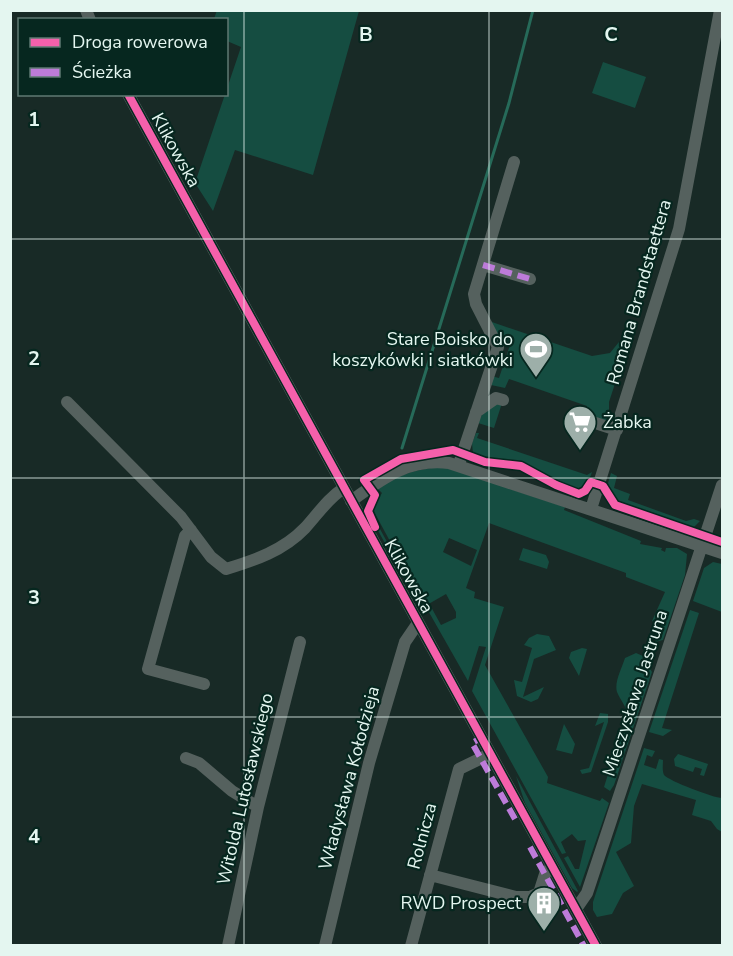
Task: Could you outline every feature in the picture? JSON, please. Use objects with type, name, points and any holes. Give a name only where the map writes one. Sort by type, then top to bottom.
[{"type":"street","name":"Romana Brandstaettera","points":[[591,509],[679,229],[720,10]]},
{"type":"street","name":"Klikowska","points":[[129,96],[596,945]]},
{"type":"street","points":[[459,464],[498,347],[476,304],[474,294],[514,162]]},
{"type":"street","points":[[483,265],[530,279]]},
{"type":"street","points":[[476,412],[496,398],[504,397],[489,389],[483,391]]},
{"type":"street","points":[[67,402],[190,530],[211,557],[226,569],[272,553],[295,537],[330,497],[344,488]]},
{"type":"street","points":[[582,422],[616,433]]},
{"type":"street","points":[[351,501],[402,468],[431,462],[459,464],[723,553]]},
{"type":"street","name":"Mieczysława Jastruna","points":[[576,909],[587,893],[723,485]]},
{"type":"street","points":[[190,530],[185,536],[148,669],[204,684]]},
{"type":"street","name":"Władysława Kołodzieja","points":[[325,945],[369,763],[405,642],[418,623]]},
{"type":"street","name":"Witolda Lutosławskiego","points":[[228,945],[258,807],[300,642]]},
{"type":"street","name":"Rolnicza","points":[[411,945],[459,769],[490,754]]},
{"type":"street","points":[[186,758],[199,763],[232,792],[258,807]]},
{"type":"street","points":[[430,875],[516,897],[530,897],[538,893],[545,874],[552,866]]},
{"type":"green space","points":[[217,10],[359,11],[313,175],[235,150],[213,211],[195,183],[224,96],[228,96],[228,85],[241,47],[228,41],[228,18],[214,18]]},
{"type":"green space","points":[[603,62],[646,77],[635,108],[592,93]]},
{"type":"green space","points":[[489,321],[592,356],[610,353],[619,342],[624,356],[609,402],[609,423],[585,416],[587,406],[509,379],[505,388],[491,385],[491,376],[499,378],[510,345],[498,341]]},
{"type":"green space","points":[[502,403],[494,428],[478,423],[487,409]]},
{"type":"green space","points":[[476,433],[479,433],[477,438],[587,475],[592,472],[589,481],[578,490],[514,462],[473,454],[472,443]]},
{"type":"green space","points":[[444,467],[565,507],[564,510],[641,541],[640,544],[662,548],[661,550],[665,552],[666,548],[677,548],[687,554],[685,575],[663,640],[655,642],[661,625],[652,621],[665,592],[626,577],[626,573],[489,523],[466,588],[475,592],[474,598],[504,607],[485,665],[548,777],[547,783],[600,801],[602,798],[609,803],[580,887],[564,858],[568,856],[575,869],[579,869],[586,840],[578,841],[572,834],[561,842],[566,853],[562,854],[472,691],[486,647],[479,646],[468,681],[426,607],[430,605],[441,625],[456,618],[456,612],[446,594],[425,606],[372,508],[382,493],[378,489],[385,484],[418,470]],"holes":[[[449,538],[477,550],[471,566],[443,552]]]},
{"type":"green space","points":[[611,473],[617,476],[614,488],[630,494],[628,500],[686,521],[694,519],[700,521],[692,529],[616,503],[608,483]]},
{"type":"green space","points":[[369,509],[419,600],[417,601],[371,518]]},
{"type":"green space","points":[[523,548],[546,555],[549,562],[547,569],[519,560]]},
{"type":"green space","points":[[713,562],[722,564],[722,612],[693,601],[704,568]]},
{"type":"green space","points":[[690,610],[699,613],[662,728],[672,730],[663,736],[649,732]]},
{"type":"green space","points":[[537,634],[549,636],[556,650],[534,659],[523,697],[544,687],[538,699],[531,702],[517,696],[514,680],[522,682],[532,648],[524,645],[529,638]]},
{"type":"green space","points":[[582,648],[587,649],[579,676],[569,658],[571,652]]},
{"type":"green space","points":[[636,653],[643,656],[652,672],[610,791],[604,787],[627,714],[617,692],[617,684],[625,658]]},
{"type":"green space","points":[[600,713],[608,714],[608,722],[591,772],[582,774],[580,770],[589,768],[604,722],[595,726]]},
{"type":"green space","points":[[564,724],[575,744],[572,754],[556,750]]},
{"type":"green space","points":[[644,748],[655,751],[652,757],[647,755],[644,765],[656,769],[659,759],[663,760],[663,773],[668,778],[692,789],[722,798],[722,832],[711,821],[692,815],[696,800],[642,784],[634,806],[631,843],[616,852],[634,886],[623,893],[612,914],[597,917],[593,910],[593,902]]},
{"type":"green space","points":[[678,754],[708,764],[704,776],[700,775],[702,769],[695,767],[693,772],[675,766],[674,759]]},
{"type":"green space","points":[[516,776],[577,892],[572,888],[525,803]]},
{"type":"waterway","points":[[402,448],[509,103],[533,10]]},
{"type":"marked path","points":[[483,265],[530,279]]},
{"type":"marked path","points":[[485,736],[472,743],[515,819]]},
{"type":"marked path","points":[[530,847],[584,946]]},
{"type":"cycle path","points":[[129,96],[596,946]]},
{"type":"cycle path","points":[[375,527],[368,511],[375,495],[364,480],[401,459],[453,450],[485,462],[521,466],[556,485],[579,494],[585,491],[591,482],[603,486],[615,505],[722,542]]},
{"type":"place","name":"Stare Boisko do koszykówki i siatkówki","points":[[536,378]]},
{"type":"place","name":"Żabka","points":[[580,451]]},
{"type":"place","name":"RWD Prospect","points":[[544,932]]}]
